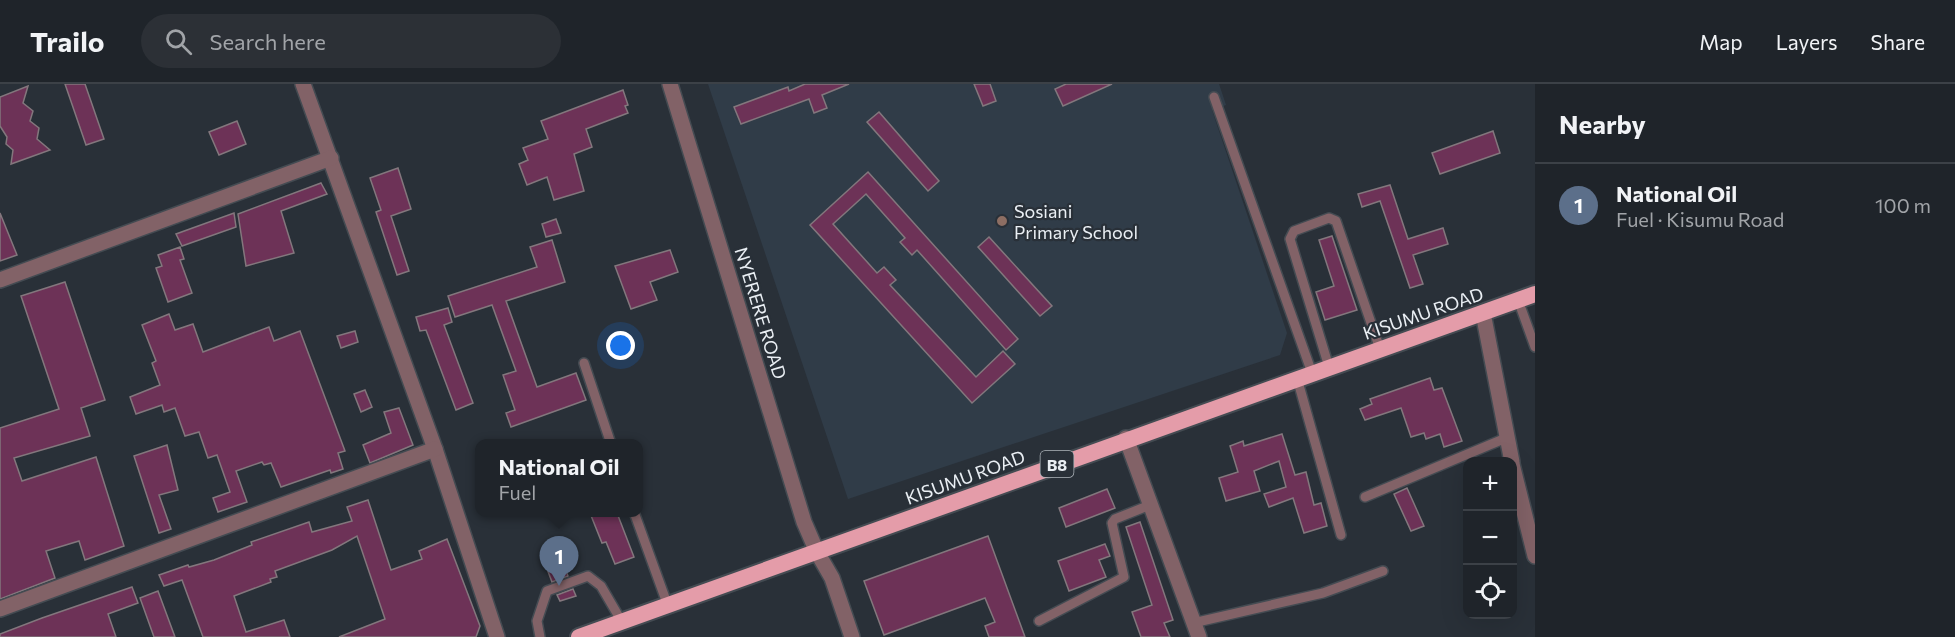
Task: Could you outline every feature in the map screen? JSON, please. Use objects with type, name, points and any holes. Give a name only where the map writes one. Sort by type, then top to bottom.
[{"type":"highway","name":"KISUMU ROAD","points":[[579,637],[1126,438],[1535,294]]},
{"type":"street","points":[[303,84],[435,449],[497,637]]},
{"type":"street","name":"NYERERE ROAD","points":[[670,84],[804,522],[832,578],[852,637]]},
{"type":"street","points":[[0,280],[331,158]]},
{"type":"street","points":[[1483,313],[1511,457]]},
{"type":"street","points":[[1126,438],[1196,630]]},
{"type":"street","points":[[0,609],[435,449]]},
{"type":"street","points":[[1517,483],[1535,556]]},
{"type":"lane","points":[[1214,97],[1304,376],[1341,536]]},
{"type":"lane","points":[[1329,367],[1290,239],[1294,231],[1329,218],[1336,221],[1380,349]]},
{"type":"lane","points":[[1518,300],[1535,347]]},
{"type":"lane","points":[[584,363],[609,439]]},
{"type":"lane","points":[[1365,497],[1506,438]]},
{"type":"lane","points":[[1039,621],[1124,578],[1112,523],[1114,519],[1150,505]]},
{"type":"lane","points":[[635,517],[668,606]]},
{"type":"lane","points":[[1196,630],[1323,593],[1383,571]]},
{"type":"lane","points":[[540,637],[537,621],[547,591],[588,576],[602,586],[622,622]]},
{"type":"shaded area","name":"Sosiani Primary School","points":[[708,84],[1219,84],[1226,105],[1212,110],[1287,333],[1280,355],[848,499]]},
{"type":"building","points":[[65,84],[85,84],[104,139],[86,145]]},
{"type":"building","points":[[805,84],[849,84],[822,95],[827,108],[814,113],[809,99],[741,124],[734,107],[788,87],[789,91]]},
{"type":"building","points":[[974,84],[990,84],[996,101],[983,106]]},
{"type":"building","points":[[1066,84],[1112,84],[1063,106],[1055,89]]},
{"type":"building","points":[[28,86],[23,103],[33,111],[30,121],[39,128],[37,139],[50,150],[11,164],[13,150],[6,144],[7,137],[0,126],[0,97]]},
{"type":"building","points":[[623,90],[628,113],[586,129],[592,147],[574,154],[584,191],[554,200],[547,177],[527,185],[519,164],[528,160],[523,148],[548,139],[541,121]]},
{"type":"building","points":[[879,112],[939,181],[928,191],[867,122]]},
{"type":"building","points":[[237,121],[246,144],[219,155],[209,132]]},
{"type":"building","points":[[1493,131],[1500,153],[1440,174],[1432,153]]},
{"type":"building","points":[[398,168],[411,209],[391,216],[409,271],[397,275],[376,212],[381,210],[370,178]]},
{"type":"building","points":[[868,172],[1018,339],[1006,350],[917,250],[912,255],[900,242],[905,238],[866,194],[833,224],[877,273],[884,267],[896,280],[890,285],[976,377],[1003,351],[1015,364],[972,403],[810,225]]},
{"type":"building","points":[[321,183],[327,194],[281,211],[294,253],[246,266],[238,214]]},
{"type":"building","points":[[1390,185],[1408,239],[1443,228],[1448,244],[1413,255],[1423,284],[1410,288],[1380,201],[1362,207],[1358,194]]},
{"type":"building","points":[[0,213],[17,255],[0,261]]},
{"type":"building","points":[[234,213],[236,227],[182,246],[176,234]]},
{"type":"building","points":[[556,219],[561,233],[546,237],[542,224]]},
{"type":"building","points":[[1332,236],[1357,310],[1325,320],[1316,292],[1334,286],[1319,240]]},
{"type":"building","points":[[989,237],[1052,306],[1040,316],[978,247]]},
{"type":"building","points":[[552,240],[565,282],[506,301],[537,387],[576,373],[586,400],[511,427],[506,413],[515,410],[503,375],[516,371],[492,305],[455,317],[448,296],[537,267],[530,247]]},
{"type":"building","points":[[180,247],[184,259],[180,260],[192,293],[168,302],[156,268],[162,266],[158,255]]},
{"type":"building","points":[[670,250],[678,272],[650,282],[657,300],[631,309],[615,266]]},
{"type":"building","points":[[65,282],[105,400],[81,408],[90,436],[14,458],[22,481],[96,457],[124,546],[85,560],[79,541],[46,551],[55,578],[0,599],[0,428],[59,409],[21,296]]},
{"type":"building","points":[[448,308],[452,322],[444,325],[473,403],[456,410],[426,330],[420,331],[416,317]]},
{"type":"building","points":[[169,314],[175,330],[193,324],[203,352],[269,327],[274,341],[300,331],[345,451],[338,453],[343,469],[331,473],[330,470],[281,487],[271,463],[264,465],[262,462],[236,471],[247,502],[218,512],[213,498],[230,492],[217,455],[208,458],[199,432],[185,436],[175,408],[164,412],[162,405],[136,414],[130,397],[160,385],[152,363],[156,361],[142,325]]},
{"type":"building","points":[[355,331],[358,342],[341,348],[337,336]]},
{"type":"building","points":[[1430,378],[1434,390],[1442,388],[1462,441],[1444,447],[1440,434],[1426,439],[1424,433],[1411,437],[1401,408],[1365,420],[1360,409],[1372,404],[1370,399]]},
{"type":"building","points":[[365,390],[372,407],[361,412],[354,394]]},
{"type":"building","points":[[399,408],[413,445],[370,463],[363,445],[391,433],[384,412]]},
{"type":"building","points":[[1282,434],[1295,475],[1306,472],[1314,505],[1321,503],[1327,526],[1304,533],[1293,498],[1269,507],[1264,494],[1286,487],[1279,461],[1254,471],[1260,491],[1226,501],[1219,478],[1238,472],[1230,446],[1243,441],[1244,446]]},
{"type":"building","points":[[167,445],[178,490],[159,495],[171,529],[159,533],[134,456]]},
{"type":"building","points":[[1407,488],[1424,526],[1411,531],[1394,494]]},
{"type":"building","points":[[1107,489],[1115,508],[1066,527],[1059,508]]},
{"type":"building","points":[[368,500],[391,570],[422,559],[419,551],[447,539],[480,626],[476,637],[339,637],[385,619],[357,536],[332,550],[275,571],[277,577],[270,579],[271,582],[234,596],[246,632],[284,620],[290,637],[203,637],[182,580],[164,586],[159,575],[188,565],[189,567],[214,560],[252,545],[251,542],[309,522],[312,532],[352,521],[347,507]]},
{"type":"building","points":[[592,517],[619,517],[634,557],[615,564],[606,542],[602,543]]},
{"type":"building","points":[[1140,522],[1173,620],[1164,623],[1170,637],[1141,637],[1132,612],[1152,605],[1126,527]]},
{"type":"building","points":[[988,536],[1025,637],[989,637],[985,626],[995,622],[985,598],[884,635],[864,581]]},
{"type":"building","points":[[1105,544],[1110,556],[1099,560],[1106,577],[1069,591],[1058,561]]},
{"type":"building","points":[[557,547],[568,576],[552,582],[541,553]]},
{"type":"building","points":[[132,587],[138,603],[108,614],[116,637],[0,637],[0,634],[42,618]]},
{"type":"building","points":[[573,589],[576,596],[560,601],[557,595]]},
{"type":"building","points":[[158,591],[175,637],[154,637],[140,598]]},
{"type":"place","name":"Sosiani Primary School","points":[[1002,221]]},
{"type":"place","name":"National Oil","points":[[559,586]]}]
